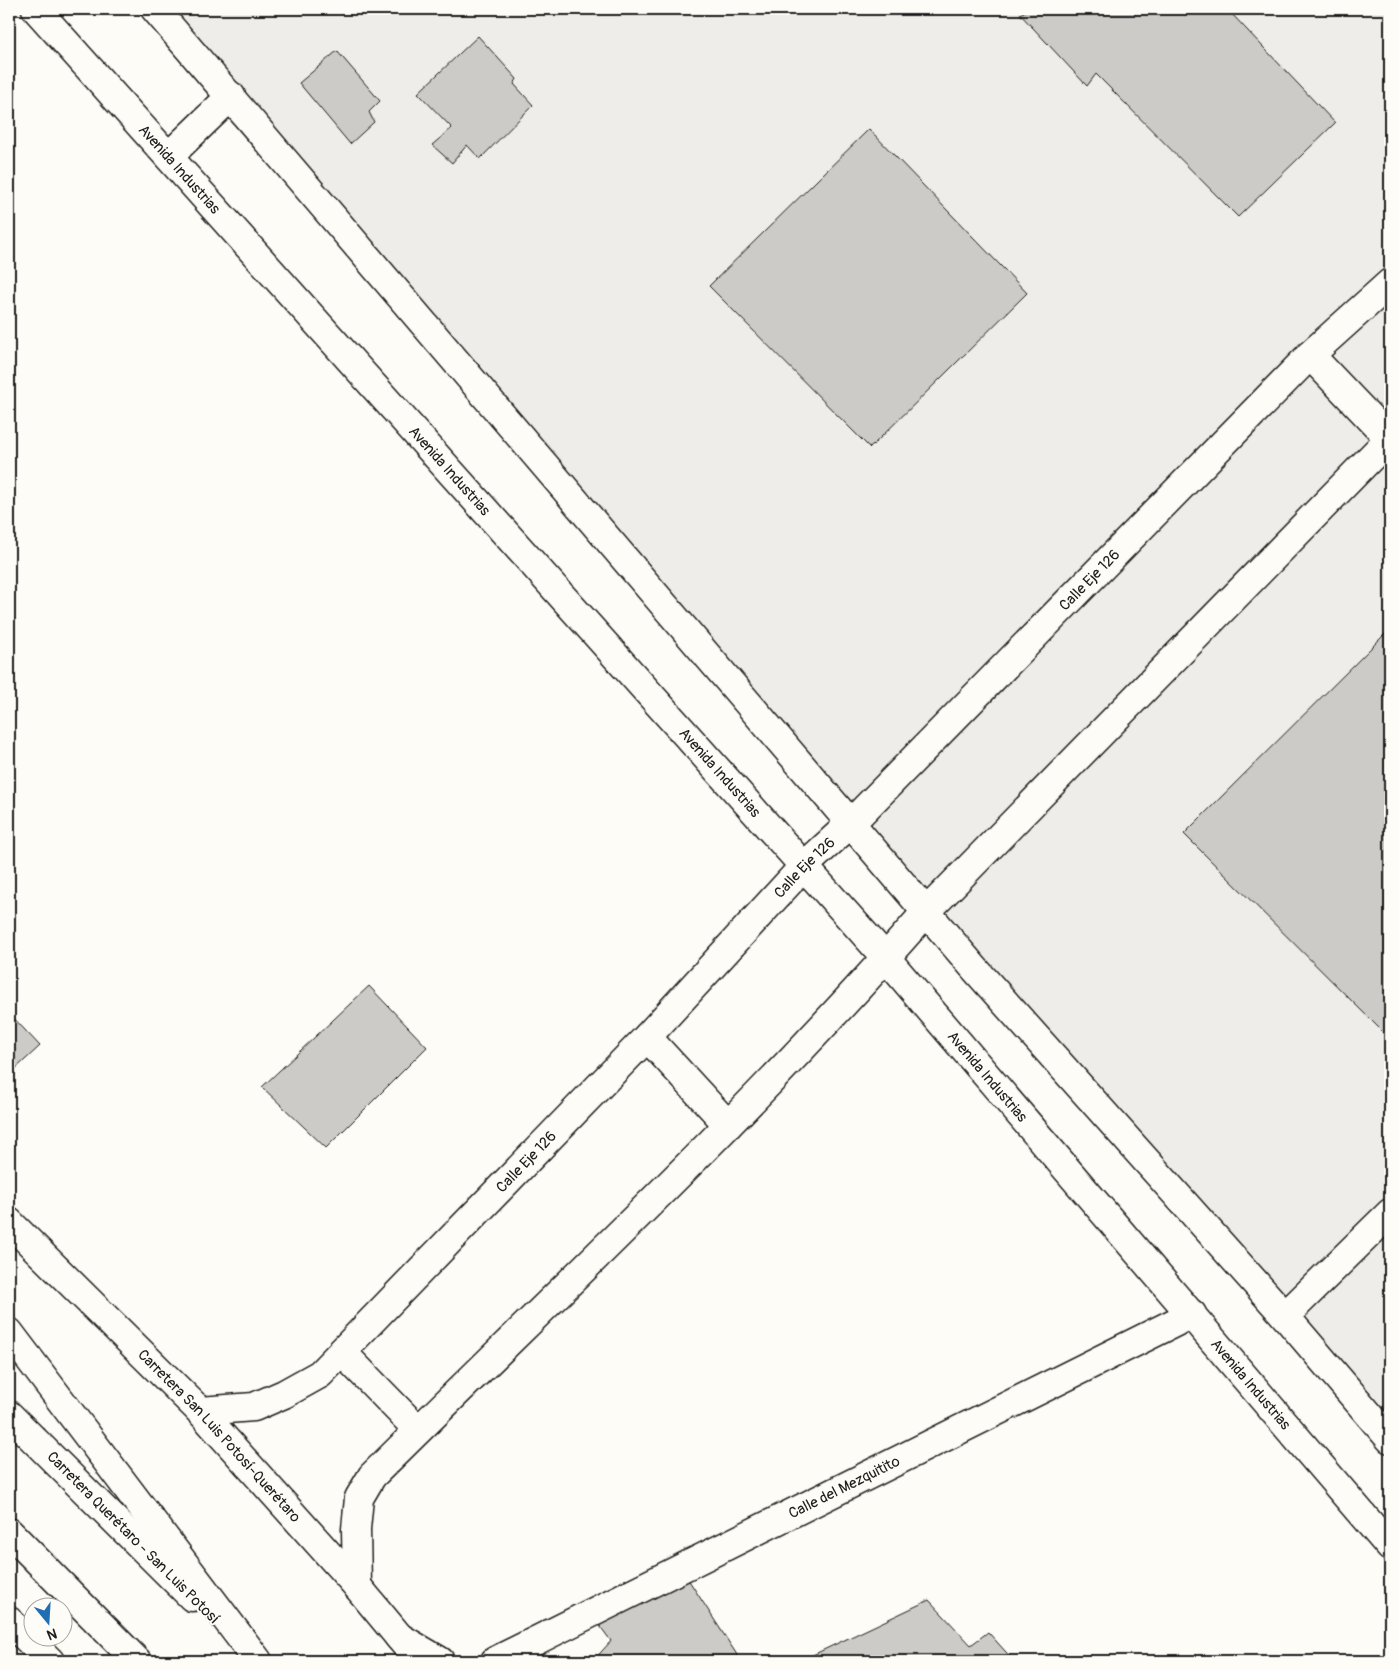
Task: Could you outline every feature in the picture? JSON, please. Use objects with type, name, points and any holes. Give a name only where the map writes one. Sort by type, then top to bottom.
[{"type":"main road","name":"Avenida Industrias","points":[[36,9],[886,958],[1390,1548]]},
{"type":"main road","points":[[155,9],[926,912],[1285,1316],[1390,1439]]},
{"type":"main road","points":[[169,156],[231,96]]},
{"type":"main road","name":"Calle Eje 126","points":[[200,1411],[254,1407],[284,1394],[320,1374],[647,1037],[803,867],[851,823],[1310,355],[1390,282]]},
{"type":"main road","points":[[356,1586],[356,1530],[360,1498],[372,1476],[728,1125],[886,958],[926,912],[1390,438],[1310,355]]},
{"type":"main road","points":[[647,1037],[728,1125]]},
{"type":"main road","points":[[1285,1316],[1390,1213]]},
{"type":"main road","name":"Carretera San Luis Potosí-Querétaro","points":[[9,1222],[200,1411],[356,1586],[419,1661]]},
{"type":"main road","name":"Calle del Mezquitito","points":[[495,1661],[1192,1314]]},
{"type":"main road","points":[[9,1332],[258,1661]]},
{"type":"main road","points":[[342,1352],[418,1430]]},
{"type":"main road","name":"Carretera Querétaro - San Luis Potosí","points":[[9,1415],[258,1661]]},
{"type":"main road","points":[[9,1532],[137,1661]]},
{"type":"main road","points":[[9,1621],[50,1661]]},
{"type":"main road","points":[[399,1637],[440,1661]]},
{"type":"shaded area","points":[[165,9],[1390,9],[1390,1429],[981,958]]},
{"type":"building","points":[[1029,9],[1233,9],[1230,12],[1335,123],[1238,217],[1096,74],[1087,86],[1020,14]]},
{"type":"building","points":[[478,36],[517,79],[514,84],[533,105],[480,159],[467,145],[452,163],[432,145],[452,128],[418,93]]},
{"type":"building","points":[[337,51],[380,101],[369,112],[374,122],[350,144],[299,83]]},
{"type":"building","points":[[869,129],[1027,293],[870,448],[709,286]]},
{"type":"building","points":[[1390,629],[1390,1039],[1184,834]]},
{"type":"building","points":[[369,986],[427,1047],[326,1148],[262,1087]]},
{"type":"building","points":[[9,1013],[40,1046],[11,1073],[9,1071]]},
{"type":"building","points":[[686,1576],[741,1661],[593,1661],[611,1641],[597,1622]]},
{"type":"building","points":[[929,1600],[971,1645],[988,1632],[1014,1661],[800,1661]]}]
